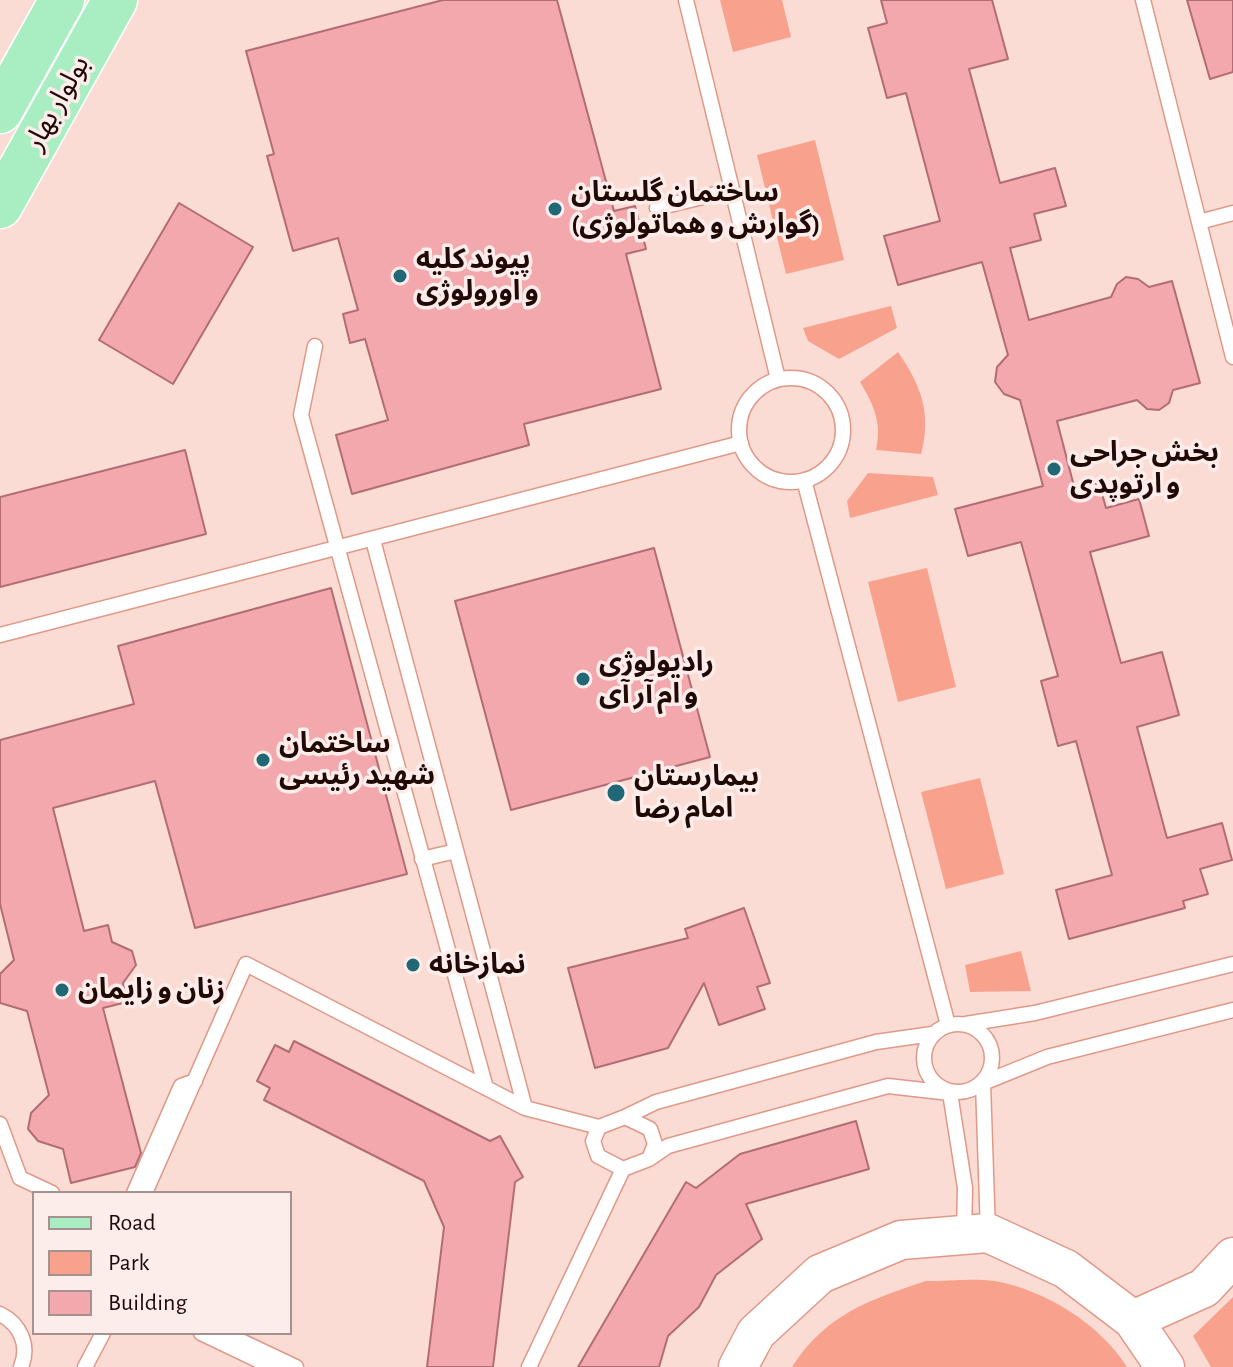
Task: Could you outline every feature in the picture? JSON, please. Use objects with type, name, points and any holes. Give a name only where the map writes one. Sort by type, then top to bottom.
[{"type":"main road","points":[[0,111],[62,0]]},
{"type":"main road","name":"بولوار بهار","points":[[0,206],[115,0]]},
{"type":"main road","points":[[738,1367],[756,1333],[820,1274],[901,1240],[976,1234],[1066,1269],[1133,1320],[1165,1367]]},
{"type":"main road","points":[[1133,1320],[1204,1288],[1233,1257]]},
{"type":"lane","points":[[686,0],[778,379]]},
{"type":"lane","points":[[1143,0],[1233,357]]},
{"type":"lane","points":[[657,208],[732,190]]},
{"type":"lane","points":[[1199,222],[1233,213]]},
{"type":"lane","points":[[315,346],[301,415],[486,1088]]},
{"type":"lane","points":[[778,379],[805,380],[817,385],[829,393],[842,417],[843,437],[836,457],[817,476],[791,482],[765,475],[754,466],[741,443],[739,430],[747,403],[765,384],[778,379]]},
{"type":"lane","points":[[0,635],[741,443]]},
{"type":"lane","points":[[804,480],[948,1025]]},
{"type":"lane","points":[[373,540],[525,1108]]},
{"type":"lane","points":[[422,859],[456,851]]},
{"type":"lane","points":[[146,1191],[246,964],[525,1108],[599,1127],[656,1102],[876,1042],[932,1034],[948,1025],[1035,1013],[1233,964]]},
{"type":"lane","points":[[529,1367],[623,1169],[649,1159],[668,1146],[888,1086],[968,1092],[1047,1057],[1233,1010]]},
{"type":"lane","points":[[966,1024],[982,1033],[991,1048],[992,1066],[983,1083],[976,1234]]},
{"type":"lane","points":[[932,1034],[924,1050],[924,1069],[934,1084],[950,1093]]},
{"type":"lane","points":[[135,1191],[181,1086],[195,1081]]},
{"type":"lane","points":[[950,1093],[965,1188],[976,1234]]},
{"type":"lane","points":[[625,1117],[650,1129],[655,1144],[649,1159]]},
{"type":"lane","points":[[0,1124],[20,1178],[48,1191]]},
{"type":"lane","points":[[599,1127],[593,1141],[598,1156],[623,1169]]},
{"type":"lane","points":[[0,1314],[13,1322],[21,1333],[27,1365]]},
{"type":"lane","points":[[85,1367],[102,1335]]},
{"type":"lane","points":[[205,1335],[272,1367]]},
{"type":"lane","points":[[228,1335],[296,1367]]},
{"type":"green space","points":[[720,0],[782,0],[791,37],[733,52]]},
{"type":"green space","points":[[815,140],[844,260],[786,274],[757,155]]},
{"type":"green space","points":[[891,306],[897,328],[839,359],[808,341],[803,328]]},
{"type":"green space","points":[[898,352],[913,376],[925,413],[921,454],[876,450],[876,414],[860,382]]},
{"type":"green space","points":[[868,473],[933,477],[938,495],[850,518],[847,501]]},
{"type":"green space","points":[[927,568],[956,687],[898,702],[868,582]]},
{"type":"green space","points":[[980,778],[1004,874],[946,889],[921,792]]},
{"type":"green space","points":[[1021,951],[1031,991],[970,992],[965,965]]},
{"type":"green space","points":[[926,1281],[995,1281],[1033,1292],[1087,1323],[1116,1351],[1127,1367],[792,1367],[819,1334],[850,1311]]},
{"type":"green space","points":[[1233,1297],[1233,1367],[1211,1367],[1193,1336]]},
{"type":"building","points":[[443,0],[557,0],[614,211],[635,206],[646,249],[626,254],[661,389],[524,424],[529,445],[352,494],[336,435],[388,420],[365,339],[350,343],[343,314],[358,310],[338,238],[293,251],[267,156],[274,154],[246,51]]},
{"type":"building","name":"بخش جراحی و ارتوپدی","points":[[881,0],[992,0],[1008,59],[969,69],[1000,183],[1055,168],[1066,206],[1034,214],[1041,240],[1010,248],[1029,320],[1111,297],[1117,284],[1126,277],[1138,279],[1149,287],[1172,281],[1200,383],[1173,390],[1169,403],[1159,410],[1147,409],[1137,400],[1057,421],[1075,490],[1099,483],[1106,508],[1139,499],[1149,536],[1090,552],[1121,663],[1162,652],[1179,715],[1137,727],[1167,838],[1222,823],[1232,860],[1200,869],[1208,894],[1183,901],[1185,908],[1069,939],[1056,890],[1112,875],[1076,741],[1058,746],[1041,681],[1058,676],[1021,542],[968,556],[955,509],[1043,486],[1020,400],[1004,394],[995,382],[997,367],[1008,355],[982,262],[898,285],[884,236],[940,221],[906,93],[887,98],[868,28],[887,23]]},
{"type":"building","points":[[1187,0],[1233,0],[1233,72],[1210,79]]},
{"type":"building","points":[[179,203],[253,247],[173,384],[99,340]]},
{"type":"building","points":[[185,450],[206,534],[0,587],[0,497]]},
{"type":"building","name":"رادیولوژی و ام آر آی","points":[[654,548],[710,757],[511,810],[455,601]]},
{"type":"building","name":"ساختمان شهید رئیسی","points":[[331,588],[407,874],[195,928],[155,781],[53,808],[84,931],[108,925],[112,942],[132,951],[136,965],[123,983],[127,1002],[103,1008],[141,1153],[135,1167],[71,1183],[63,1149],[38,1141],[28,1129],[31,1113],[49,1095],[27,1011],[0,1003],[0,974],[14,960],[0,904],[0,740],[134,704],[118,646]]},
{"type":"building","points":[[744,908],[770,983],[757,987],[765,1009],[719,1025],[704,983],[668,1048],[595,1068],[568,968],[688,938],[685,929]]},
{"type":"building","points":[[294,1041],[490,1141],[500,1136],[523,1177],[515,1182],[493,1367],[427,1367],[444,1227],[424,1181],[264,1100],[270,1088],[257,1081],[275,1045],[289,1052]]},
{"type":"building","points":[[856,1121],[869,1169],[746,1204],[762,1239],[716,1275],[699,1307],[668,1336],[659,1367],[578,1367],[686,1182],[696,1188],[740,1154]]},
{"type":"place","name":"ساختمان گلستان (گوارش و هماتولوژی)","points":[[555,209]]},
{"type":"place","name":"پیوند کلیه و اورولوژی","points":[[400,276]]},
{"type":"place","name":"بخش جراحی و ارتوپدی","points":[[1054,469]]},
{"type":"place","name":"رادیولوژی و ام آر آی","points":[[583,679]]},
{"type":"place","name":"ساختمان شهید رئیسی","points":[[263,760]]},
{"type":"place","name":"بیمارستان امام رضا","points":[[616,793]]},
{"type":"place","name":"نمازخانه","points":[[413,965]]},
{"type":"place","name":"زنان و زایمان","points":[[62,990]]}]
